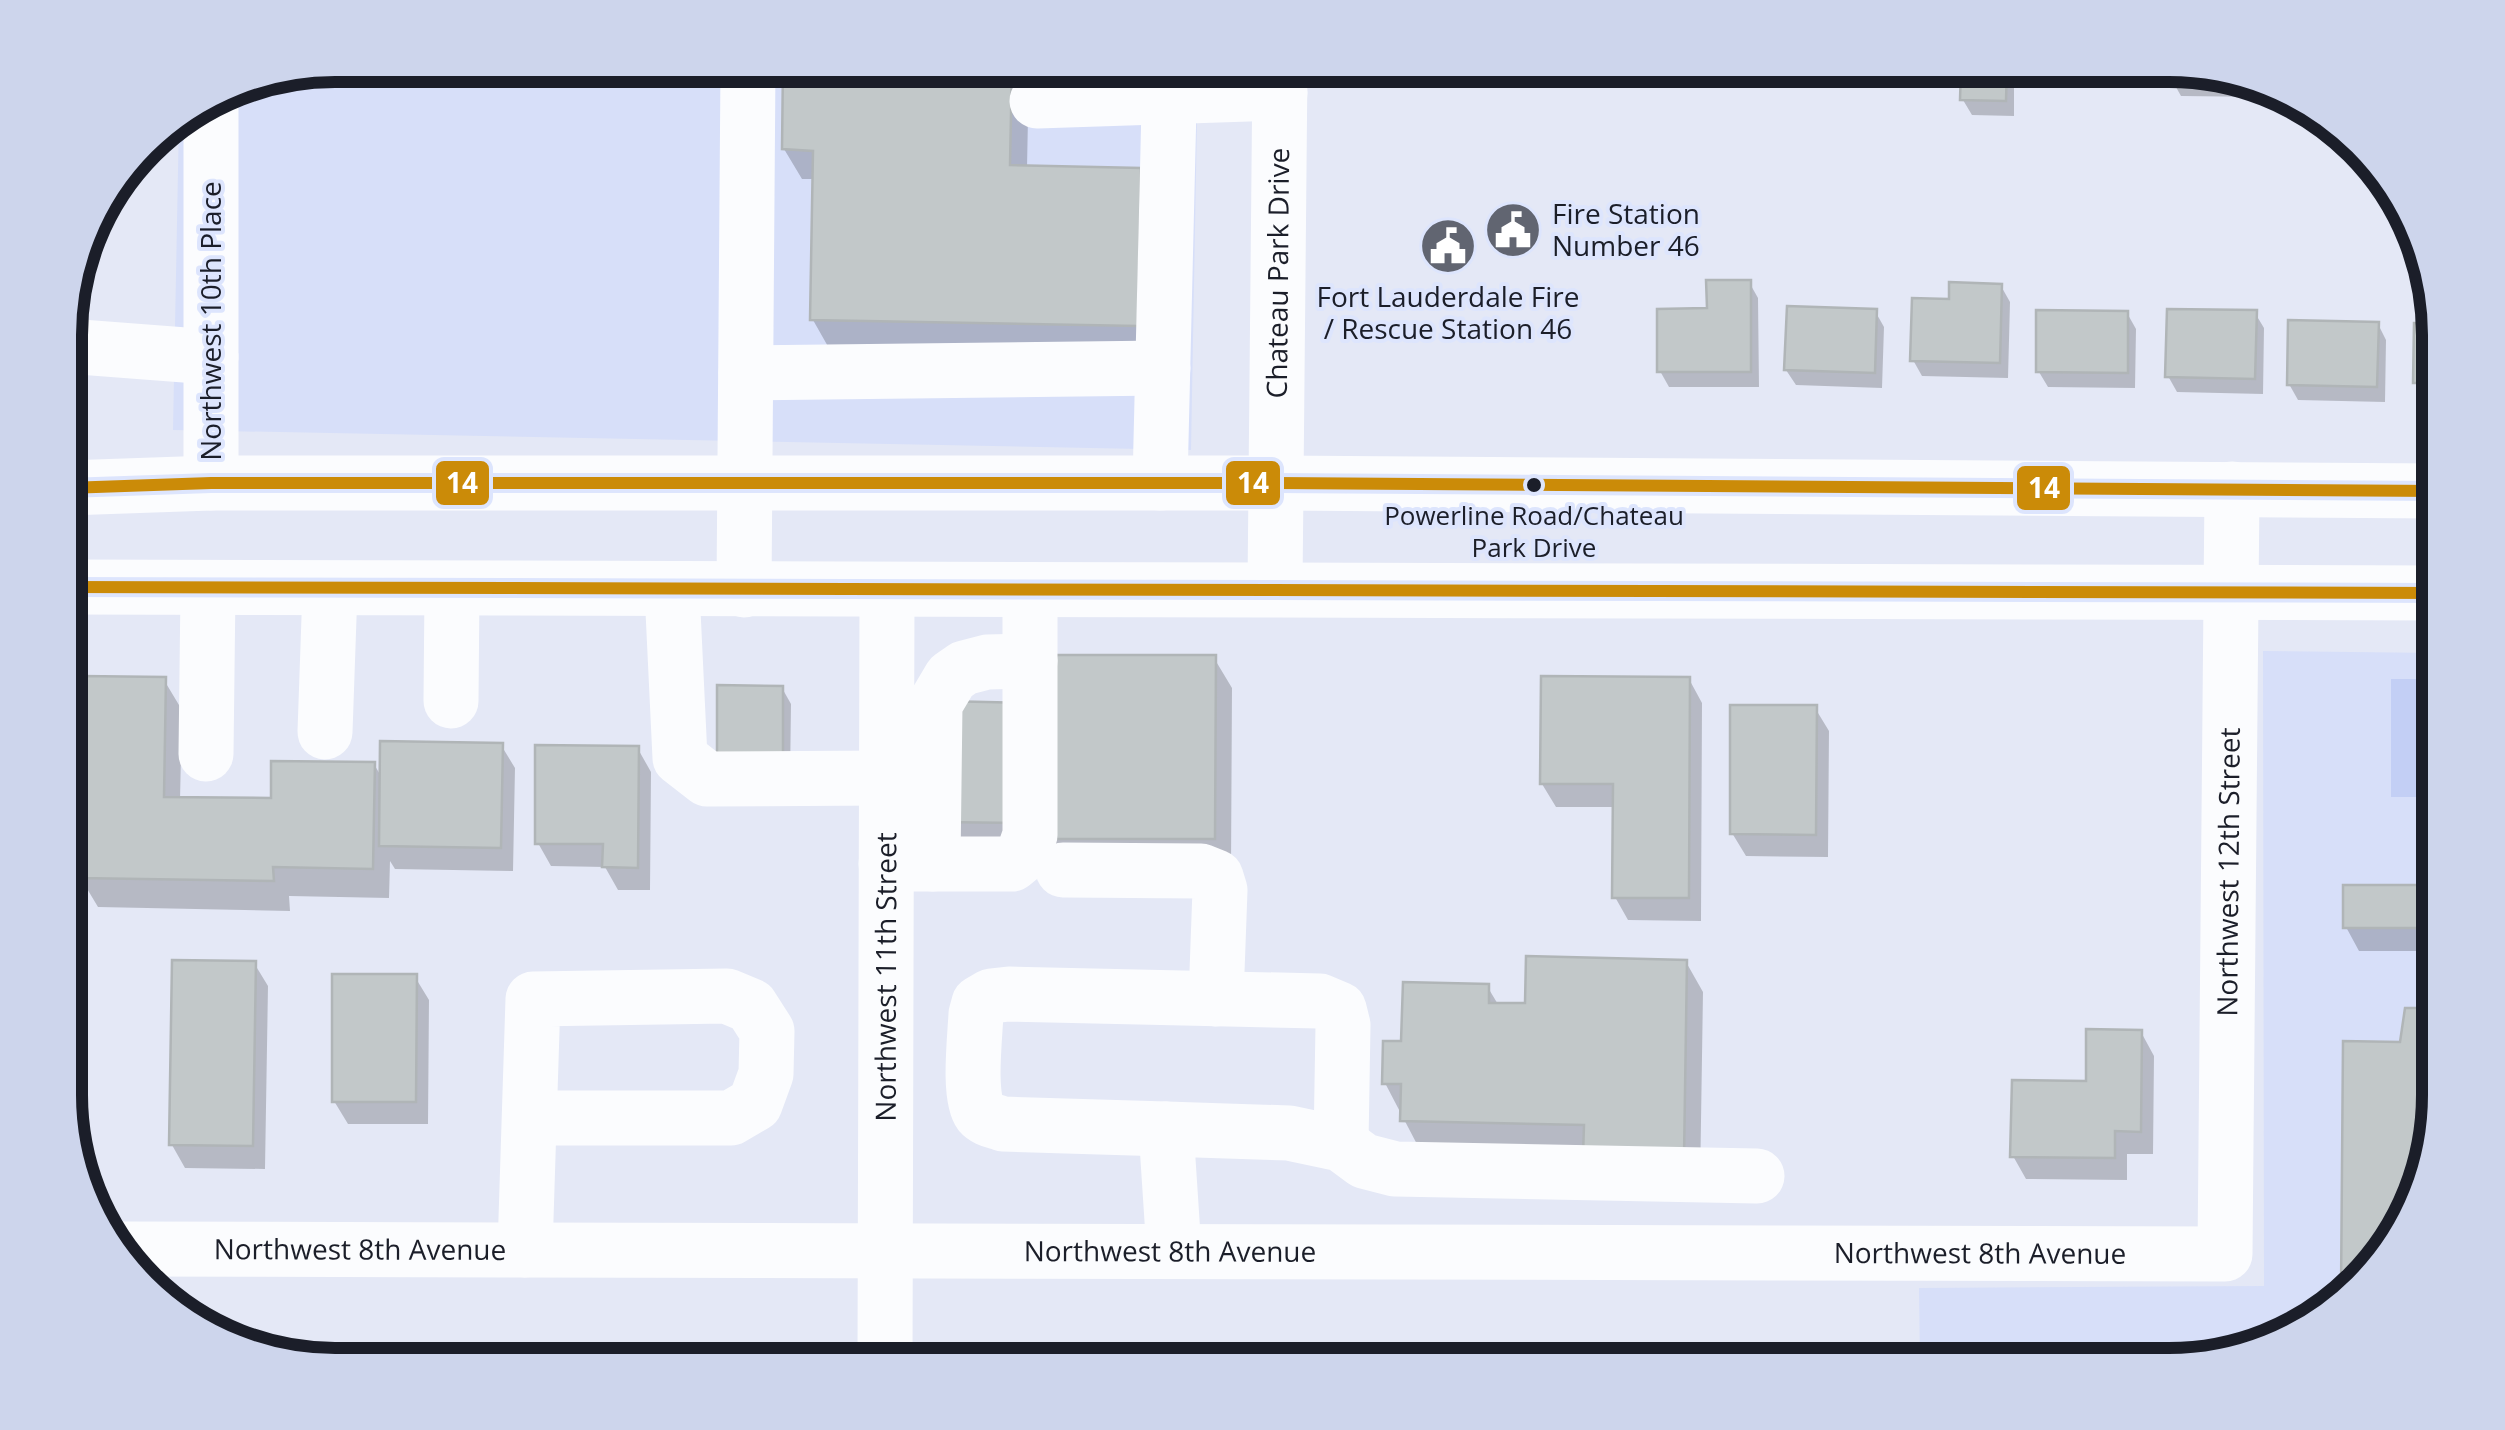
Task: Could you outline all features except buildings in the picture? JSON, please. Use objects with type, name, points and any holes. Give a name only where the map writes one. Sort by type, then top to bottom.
[{"type":"main road","points":[[744,590],[748,82]]},
{"type":"main road","points":[[1037,100],[1163,82]]},
{"type":"main road","points":[[1160,484],[1170,82]]},
{"type":"main road","name":"Chateau Park Drive","points":[[1275,588],[1280,82]]},
{"type":"main road","name":"Northwest 10th Place","points":[[211,115],[211,483]]},
{"type":"main road","points":[[82,347],[211,357]]},
{"type":"main road","points":[[746,372],[1163,368]]},
{"type":"main road","points":[[82,487],[211,483],[1276,483],[2422,491]]},
{"type":"main road","name":"Northwest 12th Street","points":[[2225,1254],[2232,489]]},
{"type":"main road","points":[[82,587],[2422,593]]},
{"type":"main road","points":[[206,754],[208,588]]},
{"type":"main road","points":[[325,732],[330,589]]},
{"type":"main road","points":[[451,701],[452,589]]},
{"type":"main road","points":[[672,590],[680,758],[708,779],[887,778]]},
{"type":"main road","points":[[1030,590],[1030,661],[1030,836],[1024,855],[1012,864],[910,864],[910,716],[964,668],[987,662],[1030,661]]},
{"type":"main road","name":"Northwest 11th Street","points":[[884,1348],[884,1251],[910,864],[887,778],[910,716],[887,591]]},
{"type":"main road","points":[[1062,870],[1202,871],[1216,877],[1220,890],[1216,999]]},
{"type":"main road","points":[[1341,1144],[1343,1025],[1339,1009],[1320,1001],[1010,994],[991,996],[980,1003],[976,1014],[974,1092],[978,1111],[988,1120],[1003,1124],[1289,1133],[1341,1144],[1364,1161],[1394,1169],[1756,1176]]},
{"type":"main road","points":[[526,1250],[530,1118]]},
{"type":"main road","points":[[1166,1129],[1174,1252]]},
{"type":"main road","name":"Northwest 8th Avenue","points":[[135,1249],[2225,1254]]},
{"type":"shaded area","points":[[336,82],[1198,82],[1191,450],[173,430],[179,137],[209,116],[254,96]]},
{"type":"shaded area","points":[[2263,651],[2422,653],[2422,1111],[2409,1176],[2389,1221],[2370,1249],[2324,1295],[2296,1314],[2219,1343],[2186,1347],[1920,1347],[1919,1288],[2264,1286]]},
{"type":"shaded area","points":[[2391,679],[2422,679],[2422,797],[2391,797]]},
{"type":"transit line","name":"14","points":[[82,487],[211,483],[1276,483],[2422,491]]},
{"type":"transit line","name":"14","points":[[82,587],[2422,593]]},
{"type":"place","name":"Fire Station Number 46","points":[[1513,230]]},
{"type":"place","name":"Fort Lauderdale Fire / Rescue Station 46","points":[[1448,246]]},
{"type":"place","name":"Powerline Road/Chateau Park Drive","points":[[1534,485]]}]
